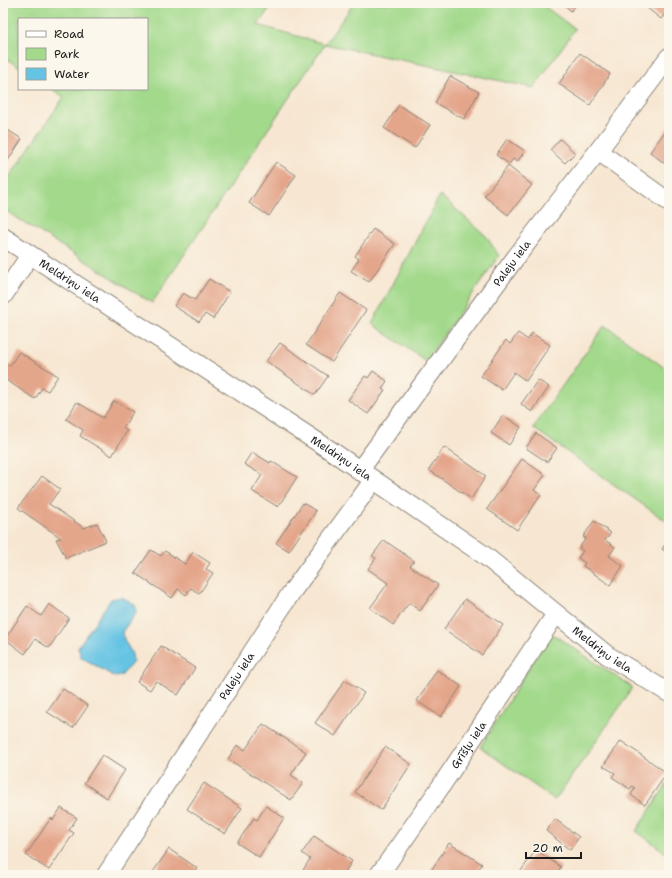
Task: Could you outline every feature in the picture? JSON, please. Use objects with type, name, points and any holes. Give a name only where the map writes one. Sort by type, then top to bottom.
[{"type":"street","name":"Paleju iela","points":[[106,875],[366,476],[516,257],[598,152],[669,57]]},
{"type":"street","points":[[598,152],[669,202]]},
{"type":"street","name":"Meldriņu iela","points":[[3,236],[323,446],[484,555],[607,654],[669,693]]},
{"type":"street","points":[[3,296],[30,255]]},
{"type":"street","name":"Grīšļu iela","points":[[379,875],[556,614]]},
{"type":"green space","points":[[3,3],[273,3],[258,25],[325,44],[152,303],[3,209],[3,186],[64,97],[54,90],[148,90],[148,18],[18,18],[18,66],[7,59],[3,60]]},
{"type":"green space","points":[[354,3],[540,3],[575,29],[534,88],[325,44]]},
{"type":"green space","points":[[440,195],[486,236],[499,256],[426,361],[372,324]]},
{"type":"green space","points":[[605,325],[669,371],[669,523],[533,428]]},
{"type":"green space","points":[[551,633],[632,687],[626,698],[555,800],[480,747]]},
{"type":"green space","points":[[669,781],[669,855],[636,831]]},
{"type":"water","points":[[122,597],[135,605],[136,613],[122,632],[132,654],[133,662],[121,676],[115,677],[81,657],[78,647],[111,599]]},
{"type":"building","points":[[562,3],[578,3],[571,11]]},
{"type":"building","points":[[641,3],[669,3],[669,9],[661,19]]},
{"type":"building","points":[[580,53],[610,74],[590,105],[559,84]]},
{"type":"building","points":[[450,76],[479,92],[464,119],[435,103]]},
{"type":"building","points":[[399,105],[430,125],[415,148],[384,128]]},
{"type":"building","points":[[669,126],[669,167],[650,152]]},
{"type":"building","points":[[3,127],[22,139],[3,168]]},
{"type":"building","points":[[507,139],[525,151],[517,162],[513,159],[509,164],[496,155]]},
{"type":"building","points":[[560,139],[575,153],[565,163],[550,150]]},
{"type":"building","points":[[276,162],[296,175],[269,216],[249,203]]},
{"type":"building","points":[[508,166],[532,185],[508,215],[484,196]]},
{"type":"building","points":[[373,229],[395,244],[369,282],[351,271],[359,259],[355,256]]},
{"type":"building","points":[[209,279],[230,292],[213,319],[205,314],[199,322],[174,306],[183,293],[195,300]]},
{"type":"building","points":[[340,293],[366,310],[332,362],[306,345]]},
{"type":"building","points":[[518,333],[528,340],[532,333],[550,345],[526,381],[514,372],[502,390],[481,376],[506,340],[510,344]]},
{"type":"building","points":[[280,343],[328,376],[315,395],[266,361]]},
{"type":"building","points":[[19,352],[58,376],[48,391],[42,388],[35,399],[3,378],[3,370],[7,364],[10,366]]},
{"type":"building","points":[[373,371],[387,381],[382,389],[385,390],[368,414],[348,400],[365,376],[368,378]]},
{"type":"building","points":[[538,380],[549,387],[532,412],[521,404]]},
{"type":"building","points":[[114,401],[133,412],[123,428],[127,431],[112,456],[80,436],[83,430],[66,419],[77,402],[103,418]]},
{"type":"building","points":[[503,415],[521,427],[509,445],[491,433]]},
{"type":"building","points":[[536,433],[557,448],[547,462],[526,448]]},
{"type":"building","points":[[444,447],[486,476],[471,499],[429,470]]},
{"type":"building","points":[[252,452],[270,463],[271,461],[297,477],[278,507],[252,491],[262,475],[244,464]]},
{"type":"building","points":[[522,459],[545,475],[534,490],[541,495],[517,530],[487,509]]},
{"type":"building","points":[[42,476],[60,489],[49,504],[84,528],[97,523],[106,541],[66,558],[56,539],[61,538],[18,508]]},
{"type":"building","points":[[303,503],[316,511],[289,551],[276,543]]},
{"type":"building","points":[[594,521],[611,533],[605,540],[615,547],[609,556],[623,566],[610,585],[583,566],[585,563],[578,558],[583,551],[579,548],[586,538],[583,537]]},
{"type":"building","points":[[669,539],[669,554],[662,549]]},
{"type":"building","points":[[384,540],[414,561],[410,566],[438,585],[420,611],[409,603],[393,625],[370,608],[388,583],[368,569],[376,558],[372,556]]},
{"type":"building","points":[[151,550],[161,556],[165,551],[185,564],[193,552],[210,563],[206,569],[213,573],[199,594],[191,588],[186,595],[178,589],[172,598],[135,573]]},
{"type":"building","points":[[465,599],[503,625],[482,655],[444,629]]},
{"type":"building","points":[[49,604],[69,618],[49,648],[35,639],[25,654],[5,639],[27,606],[41,616]]},
{"type":"building","points":[[161,646],[195,668],[178,695],[156,681],[150,690],[137,682]]},
{"type":"building","points":[[437,670],[461,686],[441,717],[417,701]]},
{"type":"building","points":[[345,680],[364,693],[335,736],[315,723]]},
{"type":"building","points":[[63,689],[88,706],[73,728],[47,712]]},
{"type":"building","points":[[263,724],[306,752],[291,775],[303,783],[291,800],[228,759],[237,745],[245,750]]},
{"type":"building","points":[[621,741],[667,773],[645,805],[631,795],[635,788],[632,786],[630,789],[612,777],[615,773],[603,766]]},
{"type":"building","points":[[385,747],[411,764],[381,810],[355,792]]},
{"type":"building","points":[[102,755],[125,770],[107,798],[84,783]]},
{"type":"building","points":[[204,783],[242,808],[225,834],[187,809]]},
{"type":"building","points":[[266,806],[284,818],[259,857],[237,843],[254,818],[257,820]]},
{"type":"building","points":[[61,808],[77,818],[69,830],[74,833],[49,870],[26,855],[51,818],[53,820]]},
{"type":"building","points":[[555,819],[579,837],[570,850],[546,831]]},
{"type":"building","points":[[314,836],[352,861],[343,875],[334,875],[326,870],[322,875],[300,875],[310,859],[302,853]]},
{"type":"building","points":[[449,843],[482,864],[475,875],[428,875]]},
{"type":"building","points":[[169,849],[197,868],[193,875],[151,875]]},
{"type":"building","points":[[536,850],[561,867],[556,875],[518,875]]}]
